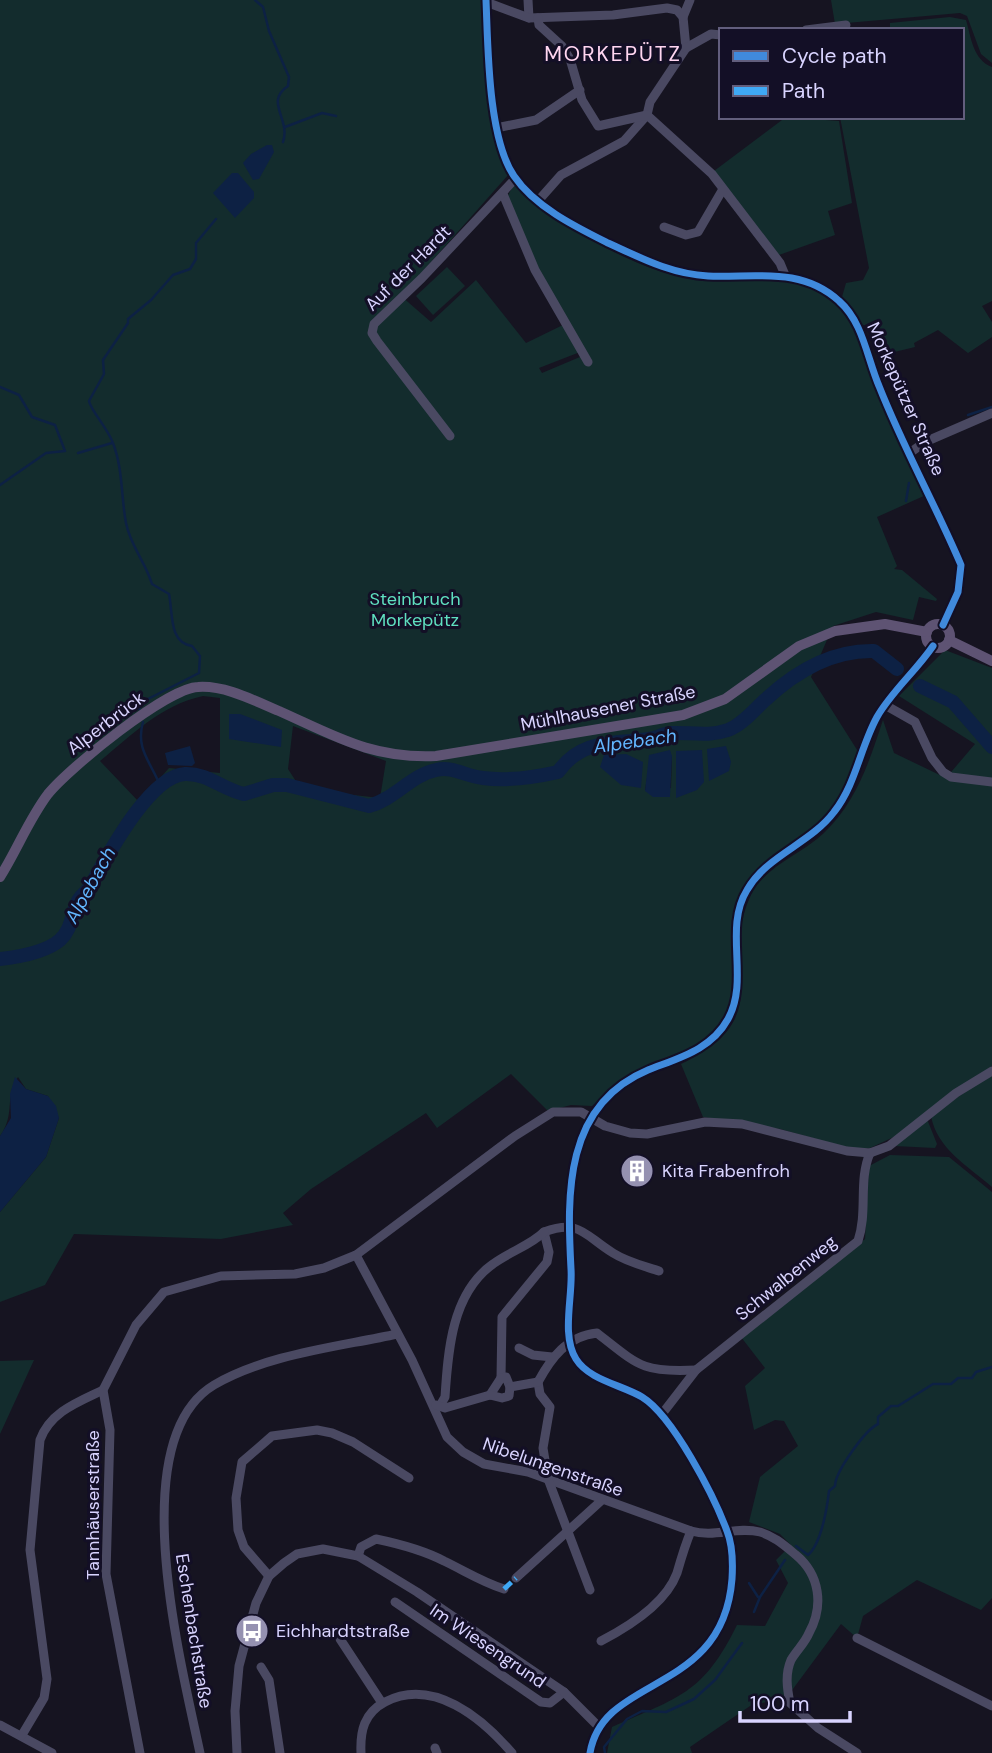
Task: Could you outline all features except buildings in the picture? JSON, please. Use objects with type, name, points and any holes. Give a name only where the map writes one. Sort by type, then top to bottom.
[{"type":"main road","name":"Mühlhausener Straße","points":[[282,713],[356,747],[377,753],[405,758],[436,756],[683,715],[725,699],[799,646],[835,631],[885,624],[927,632]]},
{"type":"main road","points":[[933,625],[943,625],[948,630],[949,640],[943,647],[933,646],[926,638],[927,632],[933,625]]},
{"type":"main road","points":[[949,640],[992,661]]},
{"type":"main road","name":"Alperbrück","points":[[0,877],[38,810],[64,777],[172,694],[196,686],[215,688],[282,713]]},
{"type":"street","points":[[528,0],[533,18],[562,46],[570,59],[582,100],[598,126],[647,115]]},
{"type":"street","points":[[686,48],[683,17],[690,0]]},
{"type":"street","points":[[486,1],[533,18],[667,8],[677,10],[683,17]]},
{"type":"street","name":"Morkepützer Straße","points":[[486,1],[496,128],[504,156],[515,179],[538,201],[592,235],[657,266],[691,275],[785,275],[819,287],[839,301],[851,315],[878,385],[961,565],[958,592],[943,625]]},
{"type":"street","points":[[822,28],[846,25]]},
{"type":"street","points":[[538,201],[561,175],[624,141],[647,115],[650,102],[686,48],[711,34],[719,35]]},
{"type":"street","points":[[496,128],[537,120],[565,97],[580,90]]},
{"type":"street","points":[[647,115],[712,174],[780,263],[785,275]]},
{"type":"street","name":"Auf der Hardt","points":[[450,436],[377,341],[372,332],[374,324],[515,179]]},
{"type":"street","points":[[664,227],[686,235],[698,232],[723,189]]},
{"type":"street","points":[[503,194],[535,270],[588,362]]},
{"type":"street","points":[[911,452],[925,442],[992,413]]},
{"type":"street","points":[[590,1753],[599,1727],[608,1715],[690,1664],[716,1634],[728,1605],[733,1576],[728,1533],[678,1437],[662,1414],[642,1397],[587,1369],[577,1360],[570,1342],[573,1295],[569,1226],[572,1166],[590,1118],[625,1083],[702,1048],[728,1019],[737,980],[737,919],[745,892],[759,873],[806,841],[834,813],[849,790],[866,740],[885,705],[933,646]]},
{"type":"street","points":[[885,705],[915,722],[932,758],[951,778],[992,782]]},
{"type":"street","points":[[22,1735],[44,1698],[47,1679],[30,1550],[40,1440],[45,1425],[64,1409],[103,1390],[136,1325],[164,1292],[221,1276],[295,1274],[324,1268],[356,1255],[515,1136],[553,1112],[581,1112],[619,1132],[630,1133],[646,1133],[705,1122],[742,1124],[847,1151],[870,1153],[889,1146],[956,1093],[992,1071]]},
{"type":"street","name":"Schwalbenweg","points":[[662,1414],[696,1370],[858,1241],[863,1225],[862,1175],[870,1153]]},
{"type":"street","points":[[439,1408],[445,1397],[453,1329],[477,1276],[544,1232],[569,1226],[579,1227],[625,1259],[659,1271]]},
{"type":"street","points":[[490,1395],[501,1377],[502,1317],[547,1262],[549,1252],[544,1232]]},
{"type":"street","name":"Nibelungenstraße","points":[[356,1255],[439,1408],[447,1437],[463,1452],[484,1464],[548,1479],[691,1531],[714,1535],[751,1531],[777,1539],[808,1567],[815,1579],[818,1605],[809,1634],[792,1659],[787,1675],[789,1703],[818,1728],[857,1753]]},
{"type":"street","points":[[590,1590],[548,1479],[544,1448],[550,1407],[540,1394],[538,1382],[552,1357],[570,1342],[586,1334],[597,1333],[624,1357],[645,1368],[662,1372],[696,1370]]},
{"type":"street","name":"Eschenbachstraße","points":[[200,1753],[169,1595],[164,1551],[168,1454],[190,1405],[212,1386],[246,1371],[397,1334]]},
{"type":"street","points":[[519,1348],[533,1355],[552,1357]]},
{"type":"street","points":[[439,1408],[490,1395],[502,1398],[509,1396],[510,1387],[506,1377],[501,1377]]},
{"type":"street","points":[[510,1387],[538,1382]]},
{"type":"street","name":"Tannhäuserstraße","points":[[103,1390],[110,1430],[106,1574],[140,1753]]},
{"type":"street","points":[[269,1576],[244,1547],[238,1530],[236,1498],[242,1462],[272,1436],[317,1430],[332,1433],[364,1448],[409,1478]]},
{"type":"street","points":[[516,1578],[570,1532],[602,1500]]},
{"type":"street","points":[[601,1641],[643,1614],[666,1589],[677,1573],[691,1531]]},
{"type":"street","points":[[358,1556],[361,1547],[376,1539],[409,1546],[484,1583],[504,1589]]},
{"type":"street","points":[[237,1753],[235,1711],[239,1666],[249,1620],[269,1576],[297,1555],[310,1550],[336,1550],[358,1556],[417,1592],[564,1692],[599,1727]]},
{"type":"street","name":"Im Wiesengrund","points":[[395,1602],[541,1702],[550,1703],[564,1692]]},
{"type":"street","points":[[857,1638],[992,1706]]},
{"type":"street","points":[[340,1639],[382,1703]]},
{"type":"street","points":[[261,1667],[269,1680],[280,1753]]},
{"type":"street","points":[[361,1753],[360,1736],[364,1722],[382,1703],[412,1693],[442,1700],[482,1722],[512,1753]]},
{"type":"street","points":[[0,1726],[22,1735],[52,1753]]},
{"type":"green space","name":"Steinbruch Morkepütz","points":[[0,0],[483,0],[489,112],[500,154],[509,174],[401,296],[431,322],[476,280],[526,343],[565,324],[580,352],[539,368],[542,373],[587,354],[540,272],[506,199],[514,184],[574,229],[645,266],[669,274],[710,281],[788,281],[823,293],[838,306],[854,329],[926,495],[877,517],[897,566],[894,569],[902,570],[937,599],[919,597],[913,620],[876,612],[833,626],[811,677],[859,753],[845,788],[822,822],[742,892],[730,1002],[716,1029],[681,1053],[626,1077],[592,1106],[571,1105],[548,1111],[511,1074],[437,1128],[426,1113],[311,1189],[283,1213],[293,1225],[221,1239],[74,1234],[45,1285],[0,1302],[0,1212],[46,1157],[59,1118],[48,1096],[26,1089],[18,1077],[12,1092],[8,1120],[0,1136]],"holes":[[[203,696],[220,698],[220,773],[169,768],[139,802],[100,761],[161,713]],[[293,726],[386,761],[380,798],[301,789],[288,769]],[[672,756],[671,788],[645,790],[648,772]]]},
{"type":"green space","points":[[831,0],[992,0],[992,63],[981,54],[967,16],[960,13],[835,24]]},
{"type":"green space","points":[[950,17],[966,20],[977,54],[992,67],[992,301],[982,306],[992,322],[992,337],[968,353],[938,330],[914,343],[915,347],[882,355],[867,326],[860,324],[842,297],[846,283],[863,280],[869,268],[840,119],[964,119],[964,28],[890,28],[890,23]]},
{"type":"green space","points":[[783,119],[839,121],[852,203],[828,211],[835,235],[779,255],[714,171]]},
{"type":"green space","points":[[447,267],[465,286],[433,315],[416,296]]},
{"type":"green space","points":[[945,650],[992,668],[992,1066],[898,1135],[870,1148],[855,1150],[780,1129],[703,1117],[681,1064],[712,1046],[730,1027],[739,1008],[743,920],[757,885],[774,868],[815,841],[845,808],[861,780],[883,720],[894,753],[946,778],[975,744],[899,696]]},
{"type":"green space","points":[[992,1073],[992,1187],[947,1147],[934,1128],[931,1116]]},
{"type":"green space","points":[[927,1119],[937,1144],[935,1148],[894,1146]]},
{"type":"green space","points":[[890,1155],[949,1157],[992,1192],[992,1598],[981,1610],[917,1580],[863,1616],[857,1638],[841,1624],[787,1697],[750,1706],[690,1747],[692,1753],[607,1753],[612,1727],[687,1691],[713,1666],[737,1625],[765,1626],[788,1583],[776,1560],[791,1545],[780,1534],[749,1522],[760,1477],[798,1446],[784,1421],[775,1420],[754,1430],[745,1386],[765,1368],[741,1337],[865,1239],[869,1166]]},
{"type":"green space","points":[[34,1360],[0,1434],[0,1361]]},
{"type":"water","points":[[272,145],[274,152],[259,179],[253,180],[243,163],[251,154]]},
{"type":"water","points":[[232,173],[238,173],[254,192],[254,198],[235,218],[213,193]]},
{"type":"water","points":[[229,714],[240,714],[282,730],[281,747],[229,739]]},
{"type":"water","points":[[190,746],[195,763],[192,766],[168,765],[165,753]]},
{"type":"water","points":[[726,746],[731,762],[729,771],[709,781],[707,749]]},
{"type":"water","points":[[670,750],[670,797],[653,797],[645,791],[649,755]]},
{"type":"water","points":[[702,750],[704,782],[697,790],[676,798],[676,751]]},
{"type":"water","points":[[626,754],[643,762],[641,788],[621,785],[600,767],[604,755]]},
{"type":"water","points":[[15,1077],[26,1089],[48,1096],[56,1106],[59,1118],[46,1157],[0,1212],[0,1136],[11,1118],[10,1094]]},
{"type":"waterway","points":[[255,0],[263,7],[269,31],[289,77],[288,86],[278,98],[285,134],[283,142]]},
{"type":"waterway","points":[[285,127],[322,113],[336,116]]},
{"type":"waterway","points":[[139,709],[144,701],[199,673],[200,656],[176,634],[169,594],[152,584],[131,539],[126,523],[116,453],[89,401],[104,374],[103,360],[128,319],[151,300],[173,275],[190,269],[196,259],[196,243],[216,219]]},
{"type":"waterway","points":[[0,387],[19,395],[32,417],[55,425],[65,451],[46,453],[0,485]]},
{"type":"waterway","points":[[968,415],[992,407]]},
{"type":"waterway","points":[[78,453],[112,443]]},
{"type":"waterway","points":[[906,501],[909,483]]},
{"type":"waterway","name":"Alpebach","points":[[0,959],[40,951],[64,936],[78,901],[90,887],[130,820],[157,788],[171,778],[193,774],[244,794],[273,785],[287,785],[369,806],[436,770],[448,769],[492,779],[531,777],[558,772],[577,754],[599,745],[649,739],[670,733],[706,734],[728,730],[743,721],[789,680],[815,665],[843,654],[874,651],[897,669]]},
{"type":"waterway","name":"Alpebach","points":[[920,686],[953,702],[992,747]]},
{"type":"waterway","points":[[143,722],[143,749],[161,788]]},
{"type":"waterway","points":[[796,1546],[808,1555],[813,1550],[823,1526],[829,1491],[835,1486],[840,1471],[852,1452],[878,1424],[878,1417],[891,1406],[898,1406],[933,1384],[951,1384],[958,1378],[972,1378],[976,1372],[992,1367]]},
{"type":"waterway","points":[[754,1612],[760,1597],[785,1560]]},
{"type":"waterway","points":[[749,1583],[758,1597]]},
{"type":"waterway","points":[[605,1753],[604,1747],[627,1719],[642,1711],[666,1712],[694,1699],[715,1680],[742,1643]]},
{"type":"marked path","points":[[504,1589],[516,1578]]},
{"type":"cycle path","points":[[486,0],[491,91],[499,139],[514,176],[533,197],[583,230],[656,264],[694,275],[793,278],[824,290],[839,301],[854,319],[898,431],[961,565],[958,592],[943,625]]},
{"type":"cycle path","points":[[590,1753],[599,1728],[616,1709],[687,1665],[708,1644],[724,1617],[732,1579],[732,1561],[729,1537],[713,1498],[667,1421],[642,1397],[589,1372],[576,1359],[572,1349],[568,1327],[571,1280],[570,1211],[576,1154],[600,1105],[620,1086],[648,1070],[693,1052],[721,1030],[734,1004],[737,987],[737,921],[747,890],[755,878],[777,858],[813,833],[834,812],[848,790],[877,717],[933,646]]},
{"type":"place","name":"Kita Frabenfroh","points":[[637,1171]]},
{"type":"place","name":"Eichhardtstraße","points":[[252,1631]]},
{"type":"district","name":"MORKEPÜTZ","points":[[613,54]]}]
